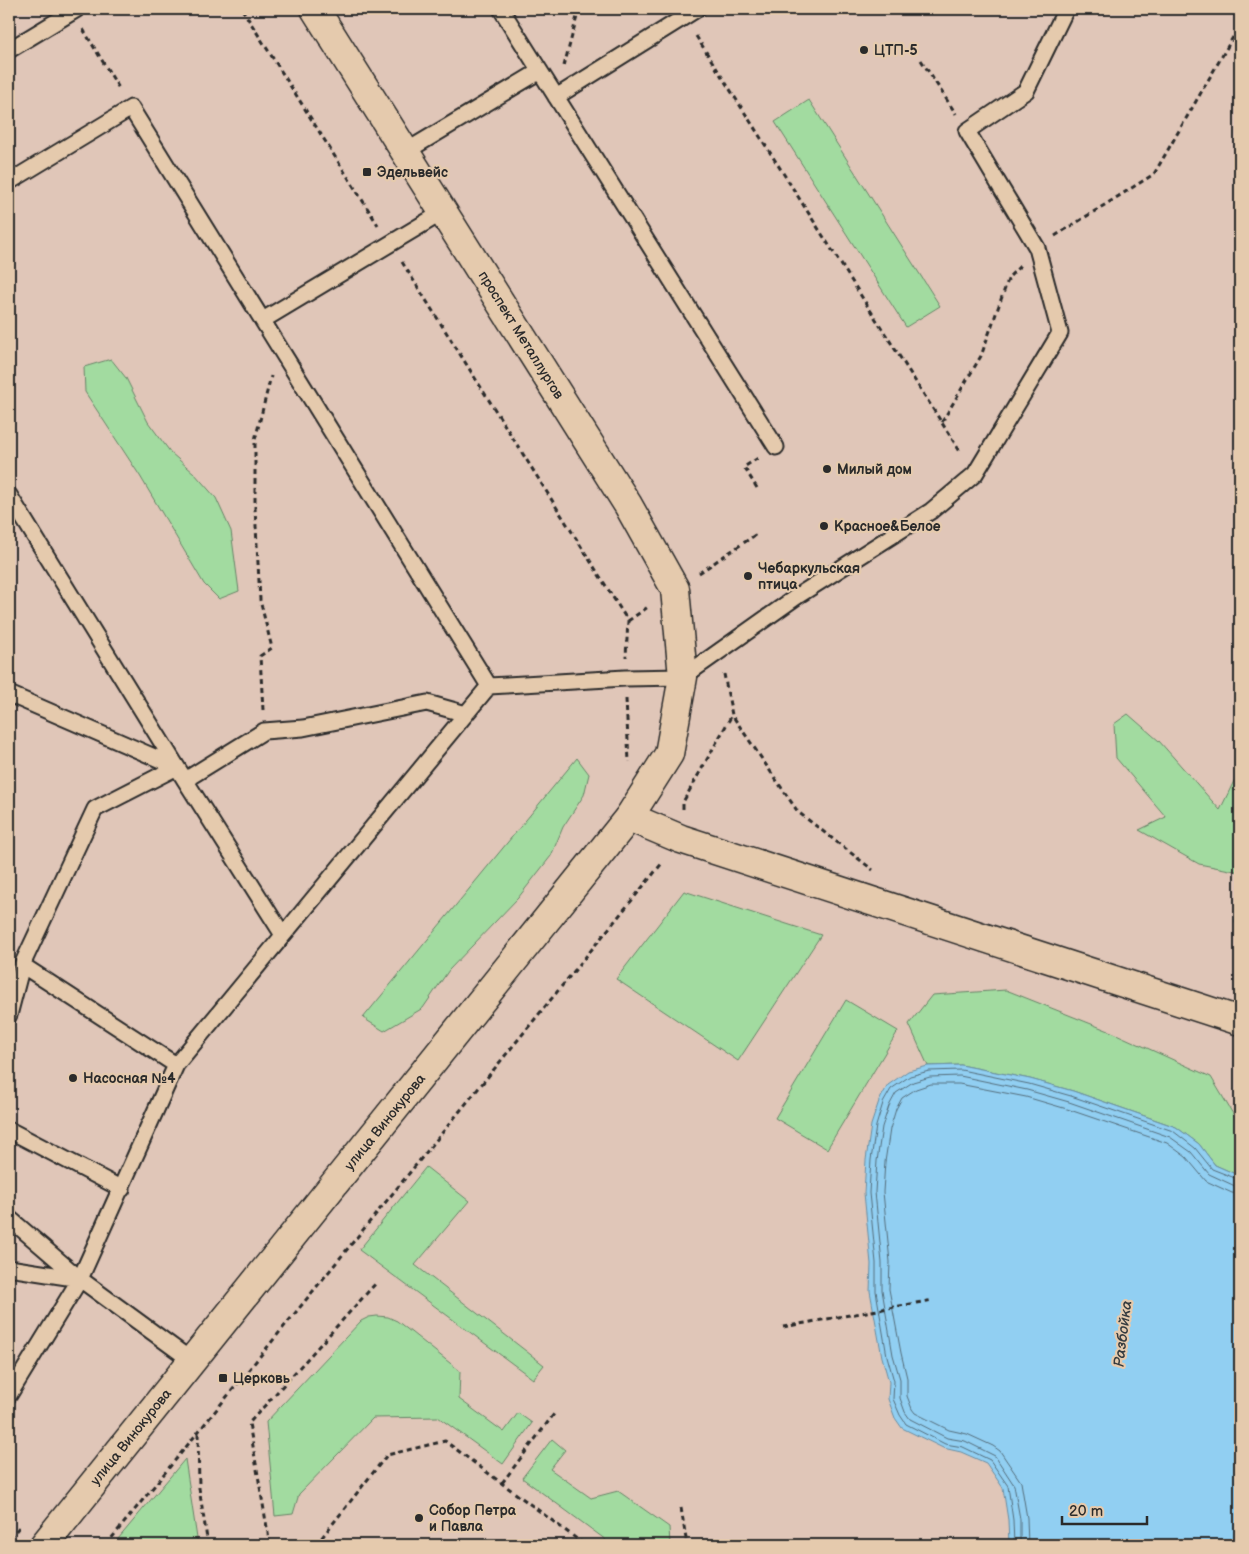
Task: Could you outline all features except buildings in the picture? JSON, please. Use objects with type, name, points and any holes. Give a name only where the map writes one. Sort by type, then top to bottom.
[{"type":"street","name":"проспект Металлургов","points":[[315,9],[628,505],[675,589],[683,677]]},
{"type":"street","name":"улица Винокурова","points":[[44,1545],[630,817],[669,754],[683,677]]},
{"type":"street","points":[[630,817],[681,839],[1240,1021]]},
{"type":"lane","points":[[501,9],[776,447]]},
{"type":"lane","points":[[556,96],[698,9]]},
{"type":"lane","points":[[9,1395],[80,1279],[176,1065],[489,686],[626,678],[683,677],[799,595],[931,511],[975,474],[1060,333],[1037,248],[967,131],[1026,91],[1066,9]]},
{"type":"lane","points":[[9,50],[75,10]]},
{"type":"lane","points":[[405,152],[540,70]]},
{"type":"lane","points":[[9,182],[131,108],[489,686]]},
{"type":"lane","points":[[263,320],[443,212]]},
{"type":"lane","points":[[9,495],[283,935]]},
{"type":"lane","points":[[9,694],[181,774]]},
{"type":"lane","points":[[9,1015],[22,965],[96,809],[181,774],[264,731],[303,728],[427,703],[466,714]]},
{"type":"lane","points":[[22,965],[176,1065]]},
{"type":"lane","points":[[9,1130],[122,1189]]},
{"type":"lane","points":[[9,1218],[80,1279],[192,1362]]},
{"type":"lane","points":[[9,1268],[80,1279]]},
{"type":"path","points":[[556,96],[579,9]]},
{"type":"path","points":[[75,10],[131,108]]},
{"type":"path","points":[[684,17],[975,474]]},
{"type":"path","points":[[942,422],[981,356],[1009,277],[1037,248],[1154,174],[1240,25]]},
{"type":"path","points":[[920,60],[953,108]]},
{"type":"path","points":[[264,731],[260,656],[272,648],[260,600],[255,508],[255,440],[269,378],[285,355]]},
{"type":"path","points":[[744,467],[757,488]]},
{"type":"path","points":[[720,651],[732,715],[798,812],[874,871]]},
{"type":"path","points":[[106,1545],[681,839],[683,802],[732,715]]},
{"type":"path","points":[[270,1545],[249,1423],[377,1282]]},
{"type":"path","points":[[783,1327],[933,1300]]},
{"type":"path","points":[[502,1483],[554,1414]]},
{"type":"path","points":[[198,1432],[199,1488],[208,1545]]},
{"type":"path","points":[[316,1545],[387,1455],[445,1441],[585,1545]]},
{"type":"path","points":[[680,1508],[687,1545]]},
{"type":"green space","points":[[809,100],[940,306],[906,327],[775,122]]},
{"type":"green space","points":[[111,359],[126,378],[148,422],[171,453],[194,473],[216,498],[231,531],[239,591],[219,599],[204,584],[140,476],[85,392],[84,367]]},
{"type":"green space","points":[[1128,714],[1159,741],[1220,810],[1240,772],[1240,872],[1199,864],[1139,830],[1166,817],[1116,758],[1114,724]]},
{"type":"green space","points":[[577,758],[589,774],[584,795],[563,827],[551,856],[518,898],[449,970],[423,1008],[384,1031],[363,1018]]},
{"type":"green space","points":[[684,891],[821,935],[738,1061],[616,979]]},
{"type":"green space","points":[[1006,990],[1114,1033],[1211,1077],[1236,1119],[1240,1119],[1240,1176],[1215,1165],[1199,1144],[1176,1127],[1162,1122],[1073,1091],[1030,1079],[961,1065],[928,1066],[909,1024],[932,995]]},
{"type":"green space","points":[[846,1000],[898,1031],[827,1149],[775,1118]]},
{"type":"green space","points":[[426,1167],[469,1201],[415,1265],[544,1365],[533,1379],[359,1250]]},
{"type":"green space","points":[[377,1316],[388,1317],[397,1321],[460,1371],[459,1399],[504,1432],[518,1413],[532,1423],[503,1464],[438,1417],[373,1418],[299,1494],[293,1514],[275,1516],[266,1422],[361,1321]]},
{"type":"green space","points":[[552,1439],[565,1450],[550,1469],[591,1498],[618,1491],[669,1527],[670,1545],[608,1545],[606,1540],[522,1478]]},
{"type":"green space","points":[[185,1459],[198,1545],[113,1545]]},
{"type":"water","points":[[961,1065],[1030,1079],[1073,1091],[1176,1127],[1199,1144],[1215,1165],[1240,1176],[1240,1545],[1009,1545],[1008,1520],[1003,1488],[986,1463],[961,1452],[943,1448],[902,1428],[895,1418],[888,1399],[889,1382],[882,1357],[870,1291],[871,1264],[864,1193],[871,1125],[879,1101],[888,1085],[908,1071],[928,1066]]},
{"type":"waterway","name":"Разбойка","points":[[1239,921],[1240,917]]},
{"type":"place","name":"ЦТП-5","points":[[864,50]]},
{"type":"place","name":"Эдельвейс","points":[[367,172]]},
{"type":"place","name":"Милый дом","points":[[827,469]]},
{"type":"place","name":"Красное&Белое","points":[[824,526]]},
{"type":"place","name":"Чебаркульская птица","points":[[748,576]]},
{"type":"place","name":"Насосная №4","points":[[73,1078]]},
{"type":"place","name":"Церковь","points":[[223,1378]]},
{"type":"place","name":"Собор Петра и Павла","points":[[419,1518]]}]
